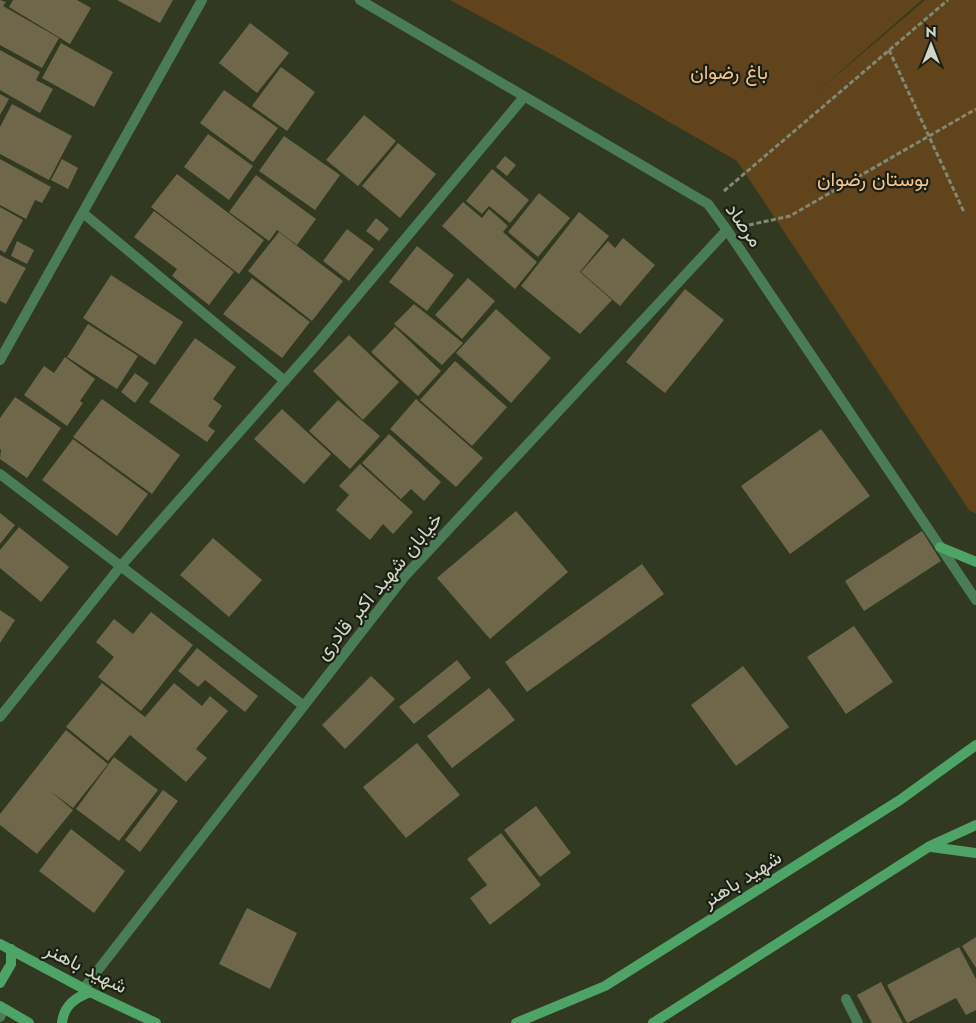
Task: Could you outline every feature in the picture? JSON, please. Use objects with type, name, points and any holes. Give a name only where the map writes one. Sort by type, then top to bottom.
[{"type":"main road","points":[[940,547],[976,562]]},
{"type":"main road","name":"شهید باهنر","points":[[516,1023],[605,986],[900,800],[976,745]]},
{"type":"main road","points":[[653,1023],[930,846],[976,825]]},
{"type":"main road","points":[[930,846],[976,853]]},
{"type":"main road","name":"شهید باهنر","points":[[0,944],[87,990],[156,1023]]},
{"type":"main road","points":[[0,983],[11,964],[11,949]]},
{"type":"main road","points":[[62,1023],[63,1013],[69,1004],[87,990]]},
{"type":"main road","points":[[1,1011],[29,1023]]},
{"type":"street","points":[[0,360],[202,0]]},
{"type":"street","name":"مرصاد","points":[[360,0],[524,98],[708,204],[976,600]]},
{"type":"street","points":[[0,717],[120,567],[285,381],[524,98]]},
{"type":"street","points":[[83,214],[285,381]]},
{"type":"street","name":"خیابان شهید اکبر قادری","points":[[87,990],[405,576],[727,230]]},
{"type":"street","points":[[0,474],[304,706]]},
{"type":"street","points":[[846,999],[858,1023]]},
{"type":"path","points":[[708,204],[948,0]]},
{"type":"path","points":[[890,50],[964,212]]},
{"type":"path","points":[[727,230],[790,216],[976,109]]},
{"type":"green space","name":"بوستان رضوان","points":[[450,0],[922,0],[811,97],[925,0],[976,0],[976,514],[969,510],[737,161],[560,59]]},
{"type":"building","points":[[0,0],[6,2],[3,6],[59,38],[42,68],[0,45]]},
{"type":"building","points":[[13,0],[77,0],[91,8],[70,44],[9,7]]},
{"type":"building","points":[[117,0],[173,0],[160,23]]},
{"type":"building","points":[[250,23],[289,53],[257,93],[219,63]]},
{"type":"building","points":[[61,43],[113,72],[94,107],[42,78]]},
{"type":"building","points":[[0,50],[40,72],[36,80],[53,89],[40,113],[0,90]]},
{"type":"building","points":[[281,67],[315,92],[287,131],[252,106]]},
{"type":"building","points":[[224,90],[278,128],[253,162],[200,123]]},
{"type":"building","points":[[0,94],[9,99],[0,115]]},
{"type":"building","points":[[12,104],[72,136],[49,180],[0,154],[0,127]]},
{"type":"building","points":[[364,115],[396,141],[358,186],[326,160]]},
{"type":"building","points":[[208,134],[253,166],[229,200],[184,167]]},
{"type":"building","points":[[284,136],[340,175],[315,210],[259,171]]},
{"type":"building","points":[[398,143],[436,174],[400,218],[362,186]]},
{"type":"building","points":[[505,156],[516,165],[507,176],[496,167]]},
{"type":"building","points":[[0,159],[51,187],[42,203],[35,200],[26,219],[0,205]]},
{"type":"building","points":[[62,159],[78,168],[68,189],[51,180]]},
{"type":"building","points":[[492,169],[529,200],[510,223],[489,206],[482,214],[466,201]]},
{"type":"building","points":[[177,174],[264,240],[239,274],[151,207]]},
{"type":"building","points":[[256,175],[316,219],[297,245],[277,230],[269,241],[229,212]]},
{"type":"building","points":[[539,193],[570,218],[538,257],[508,232]]},
{"type":"building","points":[[463,202],[482,218],[489,209],[508,226],[503,232],[537,262],[515,289],[442,226]]},
{"type":"building","points":[[0,207],[23,220],[5,253],[0,250]]},
{"type":"building","points":[[154,211],[234,272],[209,305],[172,276],[177,269],[134,237]]},
{"type":"building","points":[[579,212],[609,236],[580,272],[612,300],[580,334],[521,286]]},
{"type":"building","points":[[376,218],[389,229],[379,241],[366,231]]},
{"type":"building","points":[[347,229],[374,249],[349,281],[323,261]]},
{"type":"building","points":[[279,232],[343,281],[312,321],[248,271]]},
{"type":"building","points":[[623,238],[655,265],[620,306],[581,272],[608,241],[615,248]]},
{"type":"building","points":[[17,241],[34,250],[27,264],[11,256]]},
{"type":"building","points":[[417,246],[454,275],[427,311],[389,282]]},
{"type":"building","points":[[0,255],[26,268],[6,304],[0,301]]},
{"type":"building","points":[[111,275],[183,322],[155,365],[83,318]]},
{"type":"building","points":[[252,278],[310,322],[282,358],[223,314]]},
{"type":"building","points":[[468,278],[495,301],[462,339],[435,315]]},
{"type":"building","points":[[685,289],[724,320],[665,393],[626,362]]},
{"type":"building","points":[[414,304],[463,343],[442,365],[394,324]]},
{"type":"building","points":[[496,309],[551,358],[511,403],[456,353]]},
{"type":"building","points":[[88,324],[138,356],[117,389],[67,357]]},
{"type":"building","points":[[395,327],[441,371],[418,396],[371,352]]},
{"type":"building","points":[[349,335],[399,382],[363,420],[313,371]]},
{"type":"building","points":[[195,338],[236,367],[213,399],[222,406],[208,426],[215,431],[207,442],[149,402]]},
{"type":"building","points":[[65,357],[95,379],[80,401],[83,403],[67,426],[24,395],[44,366],[54,373]]},
{"type":"building","points":[[455,361],[507,407],[472,446],[420,400]]},
{"type":"building","points":[[135,373],[149,383],[135,403],[121,392]]},
{"type":"building","points":[[15,397],[61,428],[27,478],[0,459],[0,418]]},
{"type":"building","points":[[102,399],[180,455],[152,494],[73,437]]},
{"type":"building","points":[[416,399],[483,458],[456,487],[390,429]]},
{"type":"building","points":[[338,400],[380,436],[350,469],[309,431]]},
{"type":"building","points":[[282,409],[331,454],[304,484],[254,439]]},
{"type":"building","points":[[821,429],[870,496],[790,554],[741,486]]},
{"type":"building","points":[[389,434],[441,482],[424,501],[411,489],[401,499],[362,463]]},
{"type":"building","points":[[73,439],[148,494],[117,536],[42,480]]},
{"type":"building","points":[[360,464],[413,512],[393,534],[383,524],[370,540],[336,510],[349,495],[339,486]]},
{"type":"building","points":[[516,511],[568,572],[490,639],[437,578]]},
{"type":"building","points":[[0,513],[15,525],[0,544]]},
{"type":"building","points":[[19,527],[69,567],[41,602],[0,568],[0,550]]},
{"type":"building","points":[[922,531],[941,561],[864,611],[845,581]]},
{"type":"building","points":[[213,538],[262,580],[229,617],[180,575]]},
{"type":"building","points":[[642,564],[664,594],[527,692],[505,662]]},
{"type":"building","points":[[0,610],[15,620],[0,643]]},
{"type":"building","points":[[151,612],[193,645],[141,711],[98,677],[114,657],[96,642],[114,619],[133,634]]},
{"type":"building","points":[[854,626],[893,682],[846,714],[807,657]]},
{"type":"building","points":[[197,648],[258,696],[245,712],[205,680],[198,687],[178,671]]},
{"type":"building","points":[[457,660],[471,678],[414,724],[399,707]]},
{"type":"building","points":[[743,666],[789,727],[736,766],[691,705]]},
{"type":"building","points":[[371,676],[395,699],[345,749],[322,725]]},
{"type":"building","points":[[102,683],[145,717],[174,683],[202,706],[210,696],[228,711],[196,749],[207,758],[186,782],[130,735],[108,761],[66,727]]},
{"type":"building","points":[[489,688],[515,720],[452,768],[427,736]]},
{"type":"building","points":[[66,730],[108,764],[73,808],[50,791],[73,810],[37,854],[0,825],[0,814]]},
{"type":"building","points":[[417,743],[460,795],[406,838],[363,787]]},
{"type":"building","points":[[114,757],[158,790],[119,841],[76,809]]},
{"type":"building","points":[[163,790],[178,801],[140,852],[125,840]]},
{"type":"building","points":[[536,806],[571,853],[540,877],[504,830]]},
{"type":"building","points":[[71,829],[125,871],[94,913],[39,871]]},
{"type":"building","points":[[501,833],[541,885],[490,925],[470,898],[487,885],[467,859]]},
{"type":"building","points":[[247,908],[297,933],[270,989],[219,964]]},
{"type":"building","points":[[976,937],[976,968],[962,946]]},
{"type":"building","points":[[959,947],[976,979],[976,1010],[966,1015],[956,998],[907,1023],[887,985]]},
{"type":"building","points":[[881,982],[903,1023],[872,1023],[857,995]]},
{"type":"park label","name":"باغ رضوان","points":[[729,72]]}]
